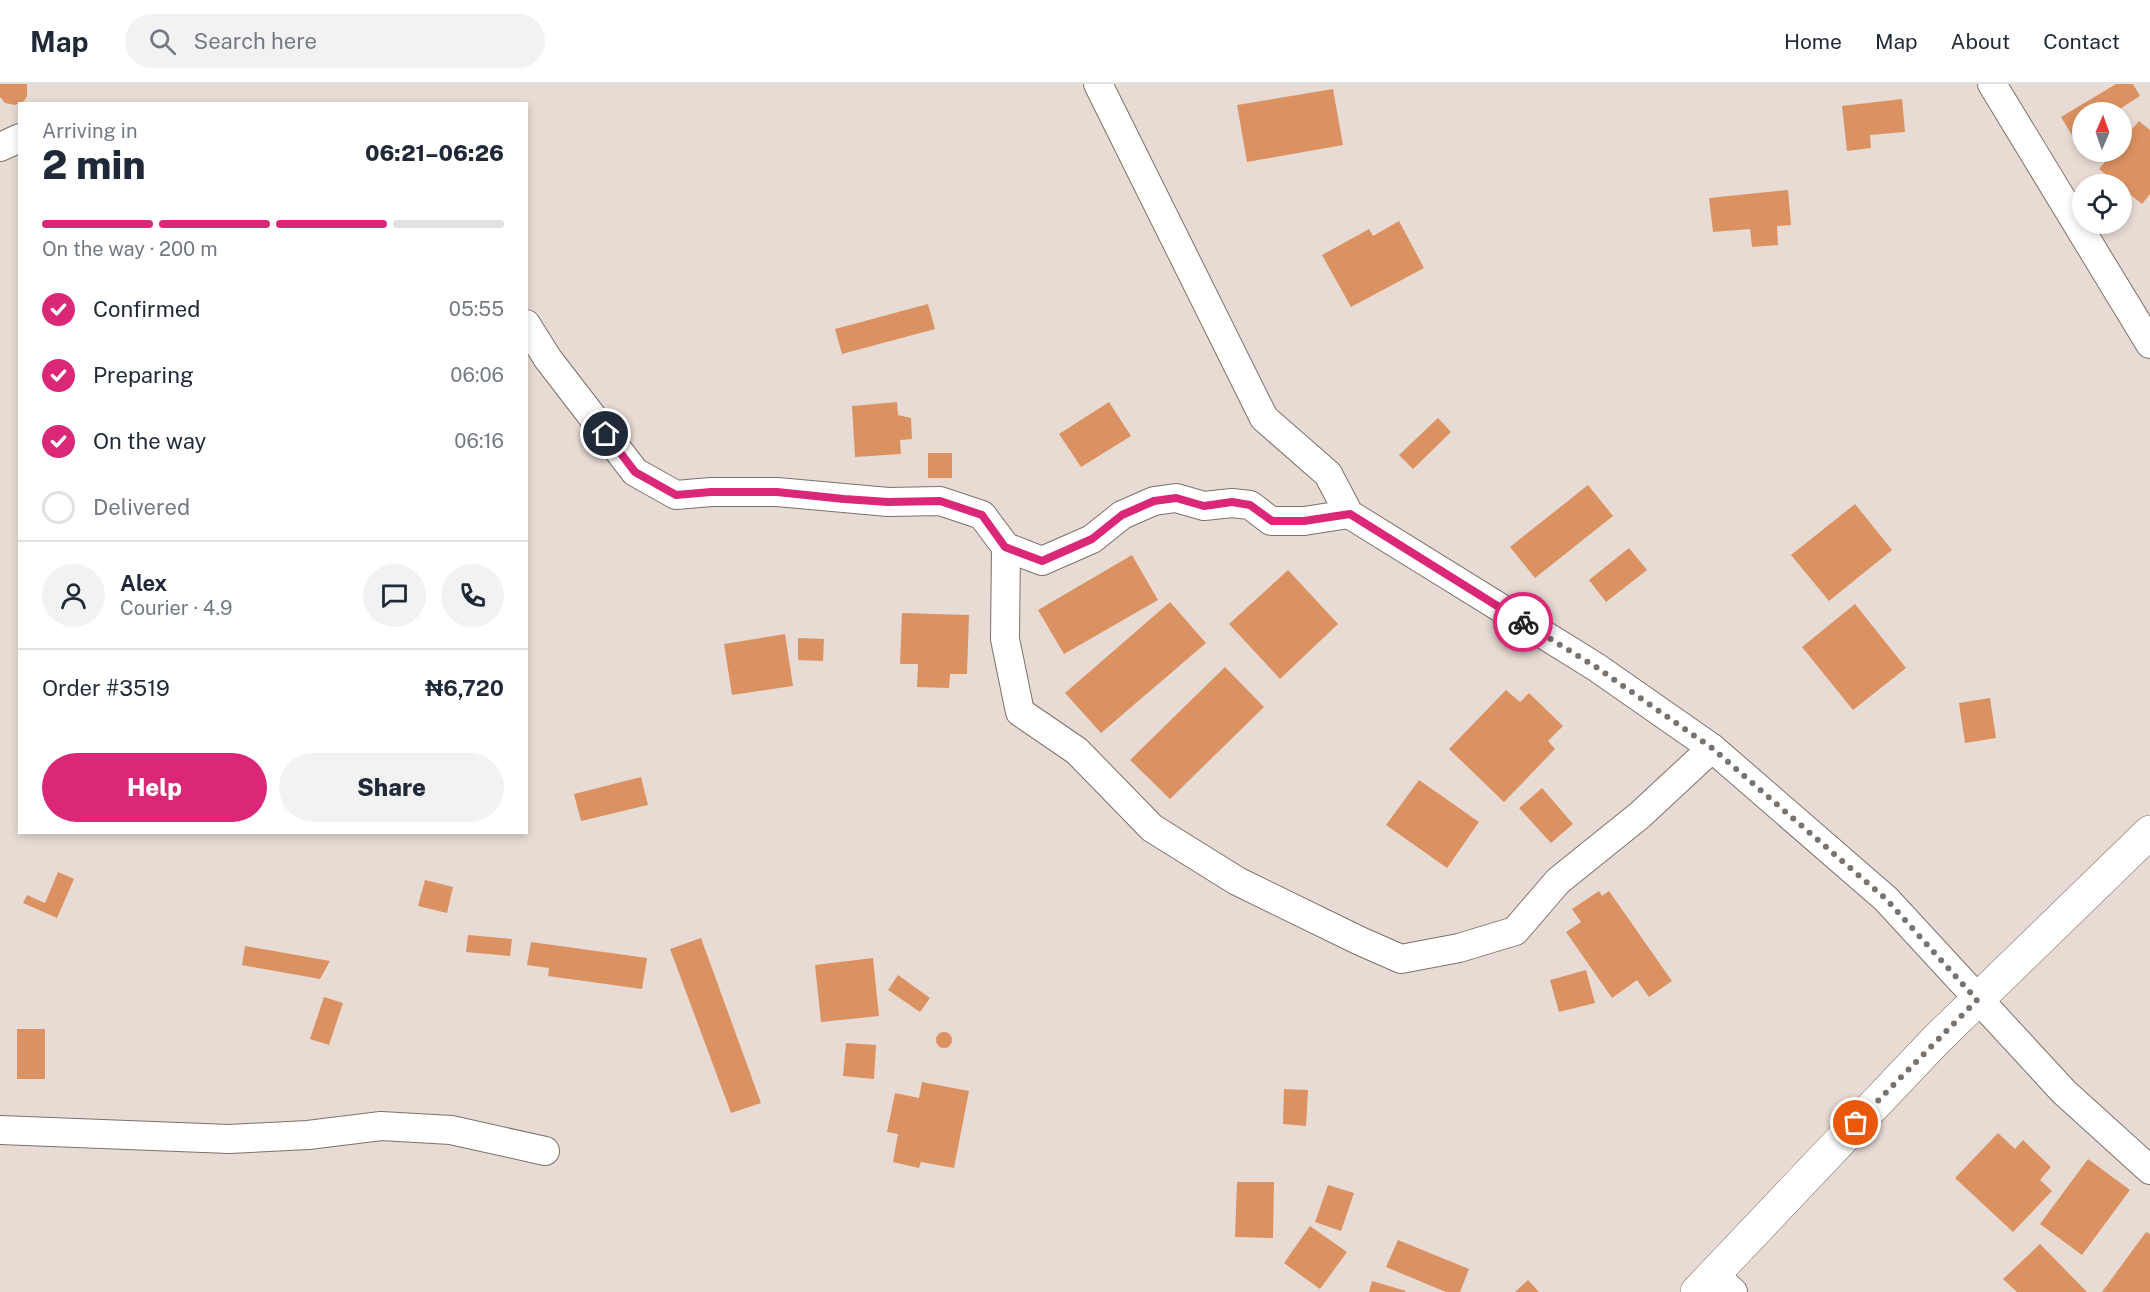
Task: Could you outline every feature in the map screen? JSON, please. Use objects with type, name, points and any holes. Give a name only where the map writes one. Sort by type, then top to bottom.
[{"type":"street","points":[[1098,84],[1264,418],[1328,474],[1350,514],[1596,667],[1712,748],[1886,899],[2064,1092],[2150,1170]]},
{"type":"street","points":[[1992,84],[2150,345]]},
{"type":"street","points":[[0,147],[18,139]]},
{"type":"street","points":[[528,327],[548,359],[635,472],[676,495],[711,492],[777,492],[877,501],[940,501],[982,515],[1005,547],[1042,561],[1092,539],[1122,515],[1154,501],[1176,498],[1204,506],[1232,502],[1250,505],[1272,521],[1304,521],[1350,514]]},
{"type":"street","points":[[1005,547],[1005,639],[1020,712],[1077,751],[1152,828],[1237,881],[1401,959],[1459,948],[1515,931],[1558,882],[1640,815],[1712,748]]},
{"type":"street","points":[[1714,1286],[1936,1040],[2150,832]]},
{"type":"street","points":[[0,1130],[229,1139],[308,1135],[381,1126],[451,1130],[546,1151]]},
{"type":"building","points":[[0,84],[27,84],[27,96],[24,101],[15,105],[5,103],[0,97]]},
{"type":"building","points":[[2116,84],[2133,84],[2140,96],[2131,102],[2086,102]]},
{"type":"building","points":[[1333,89],[1343,145],[1247,162],[1237,105]]},
{"type":"building","points":[[1902,99],[1905,132],[1870,135],[1871,148],[1847,151],[1842,106]]},
{"type":"building","points":[[2072,110],[2072,135],[2061,117]]},
{"type":"building","points":[[2139,121],[2150,130],[2150,194],[2142,204],[2132,196],[2132,174],[2105,174],[2099,169],[2105,162],[2132,162],[2132,129]]},
{"type":"building","points":[[1788,190],[1791,225],[1777,226],[1778,245],[1752,247],[1750,229],[1713,232],[1709,198]]},
{"type":"building","points":[[1399,221],[1424,268],[1351,307],[1322,255],[1369,229],[1373,236]]},
{"type":"building","points":[[928,304],[935,329],[842,354],[835,329]]},
{"type":"building","points":[[897,402],[898,415],[911,418],[912,439],[900,440],[901,454],[855,457],[852,406]]},
{"type":"building","points":[[1109,402],[1131,436],[1081,467],[1059,434]]},
{"type":"building","points":[[1438,418],[1451,432],[1413,469],[1399,455]]},
{"type":"building","points":[[928,453],[952,453],[952,478],[928,478]]},
{"type":"building","points":[[1588,485],[1613,516],[1535,578],[1510,547]]},
{"type":"building","points":[[1855,504],[1892,550],[1829,601],[1791,555]]},
{"type":"building","points":[[1629,548],[1647,570],[1606,602],[1589,580]]},
{"type":"building","points":[[1132,555],[1158,600],[1064,654],[1038,610]]},
{"type":"building","points":[[1288,570],[1338,624],[1280,679],[1229,624]]},
{"type":"building","points":[[1170,602],[1206,643],[1101,733],[1065,693]]},
{"type":"building","points":[[1855,604],[1906,668],[1853,710],[1802,647]]},
{"type":"building","points":[[902,613],[969,615],[967,674],[950,674],[949,688],[917,687],[918,664],[900,664]]},
{"type":"building","points":[[785,634],[793,686],[732,695],[724,644]]},
{"type":"building","points":[[798,638],[824,639],[823,661],[798,660]]},
{"type":"building","points":[[1225,667],[1264,707],[1170,799],[1130,760]]},
{"type":"building","points":[[1506,690],[1520,702],[1529,693],[1563,726],[1548,741],[1555,749],[1504,802],[1449,749]]},
{"type":"building","points":[[1990,698],[1996,738],[1965,743],[1959,703]]},
{"type":"building","points":[[641,777],[648,805],[581,821],[574,794]]},
{"type":"building","points":[[1419,780],[1479,822],[1447,868],[1386,825]]},
{"type":"building","points":[[1542,788],[1573,824],[1551,843],[1519,808]]},
{"type":"building","points":[[58,872],[74,879],[57,918],[23,903],[27,895],[45,903]]},
{"type":"building","points":[[425,880],[453,887],[447,913],[418,906]]},
{"type":"building","points":[[1599,891],[1602,896],[1609,891],[1672,981],[1649,997],[1637,980],[1612,998],[1566,932],[1581,922],[1572,909]]},
{"type":"building","points":[[468,935],[512,939],[510,956],[466,952]]},
{"type":"building","points":[[701,938],[761,1103],[731,1113],[670,949]]},
{"type":"building","points":[[531,942],[647,958],[642,989],[548,976],[549,968],[527,965]]},
{"type":"building","points":[[245,946],[330,961],[320,979],[242,965]]},
{"type":"building","points":[[873,958],[879,1016],[821,1022],[815,965]]},
{"type":"building","points":[[1586,970],[1595,1003],[1559,1012],[1550,980]]},
{"type":"building","points":[[898,975],[930,998],[920,1012],[888,990]]},
{"type":"building","points":[[324,997],[343,1003],[329,1045],[310,1039]]},
{"type":"building","points":[[17,1029],[45,1029],[45,1079],[17,1079]]},
{"type":"building","points":[[944,1032],[950,1034],[952,1040],[950,1046],[944,1048],[938,1046],[936,1040],[938,1034]]},
{"type":"building","points":[[846,1043],[876,1045],[874,1079],[843,1076]]},
{"type":"building","points":[[922,1082],[969,1091],[954,1168],[921,1162],[919,1168],[893,1162],[898,1134],[887,1132],[895,1093],[919,1098]]},
{"type":"building","points":[[1284,1089],[1308,1090],[1306,1126],[1283,1124]]},
{"type":"building","points":[[1998,1133],[2015,1149],[2023,1140],[2051,1167],[2040,1180],[2052,1191],[2013,1232],[1955,1178]]},
{"type":"building","points":[[2088,1159],[2130,1190],[2082,1255],[2040,1224]]},
{"type":"building","points":[[1237,1182],[1274,1182],[1273,1238],[1235,1237]]},
{"type":"building","points":[[1328,1185],[1354,1193],[1341,1231],[1315,1222]]},
{"type":"building","points":[[1310,1226],[1347,1252],[1320,1289],[1284,1263]]},
{"type":"building","points":[[2146,1232],[2150,1234],[2150,1292],[2102,1292]]},
{"type":"building","points":[[1398,1240],[1469,1269],[1460,1292],[1446,1292],[1386,1267]]},
{"type":"building","points":[[2040,1244],[2087,1292],[2017,1292],[2003,1279]]},
{"type":"building","points":[[1528,1280],[1539,1292],[1515,1292]]},
{"type":"building","points":[[1372,1281],[1406,1291],[1369,1292]]},
{"type":"way so far","points":[[1523,622],[1596,667],[1712,748],[1886,899],[1977,1000],[1856,1123]]},
{"type":"route","points":[[606,434],[635,472],[676,495],[711,492],[777,492],[888,502],[940,501],[982,515],[1005,547],[1042,561],[1092,539],[1122,515],[1154,501],[1176,498],[1204,506],[1232,502],[1250,505],[1272,521],[1304,521],[1350,514],[1523,622]]}]
